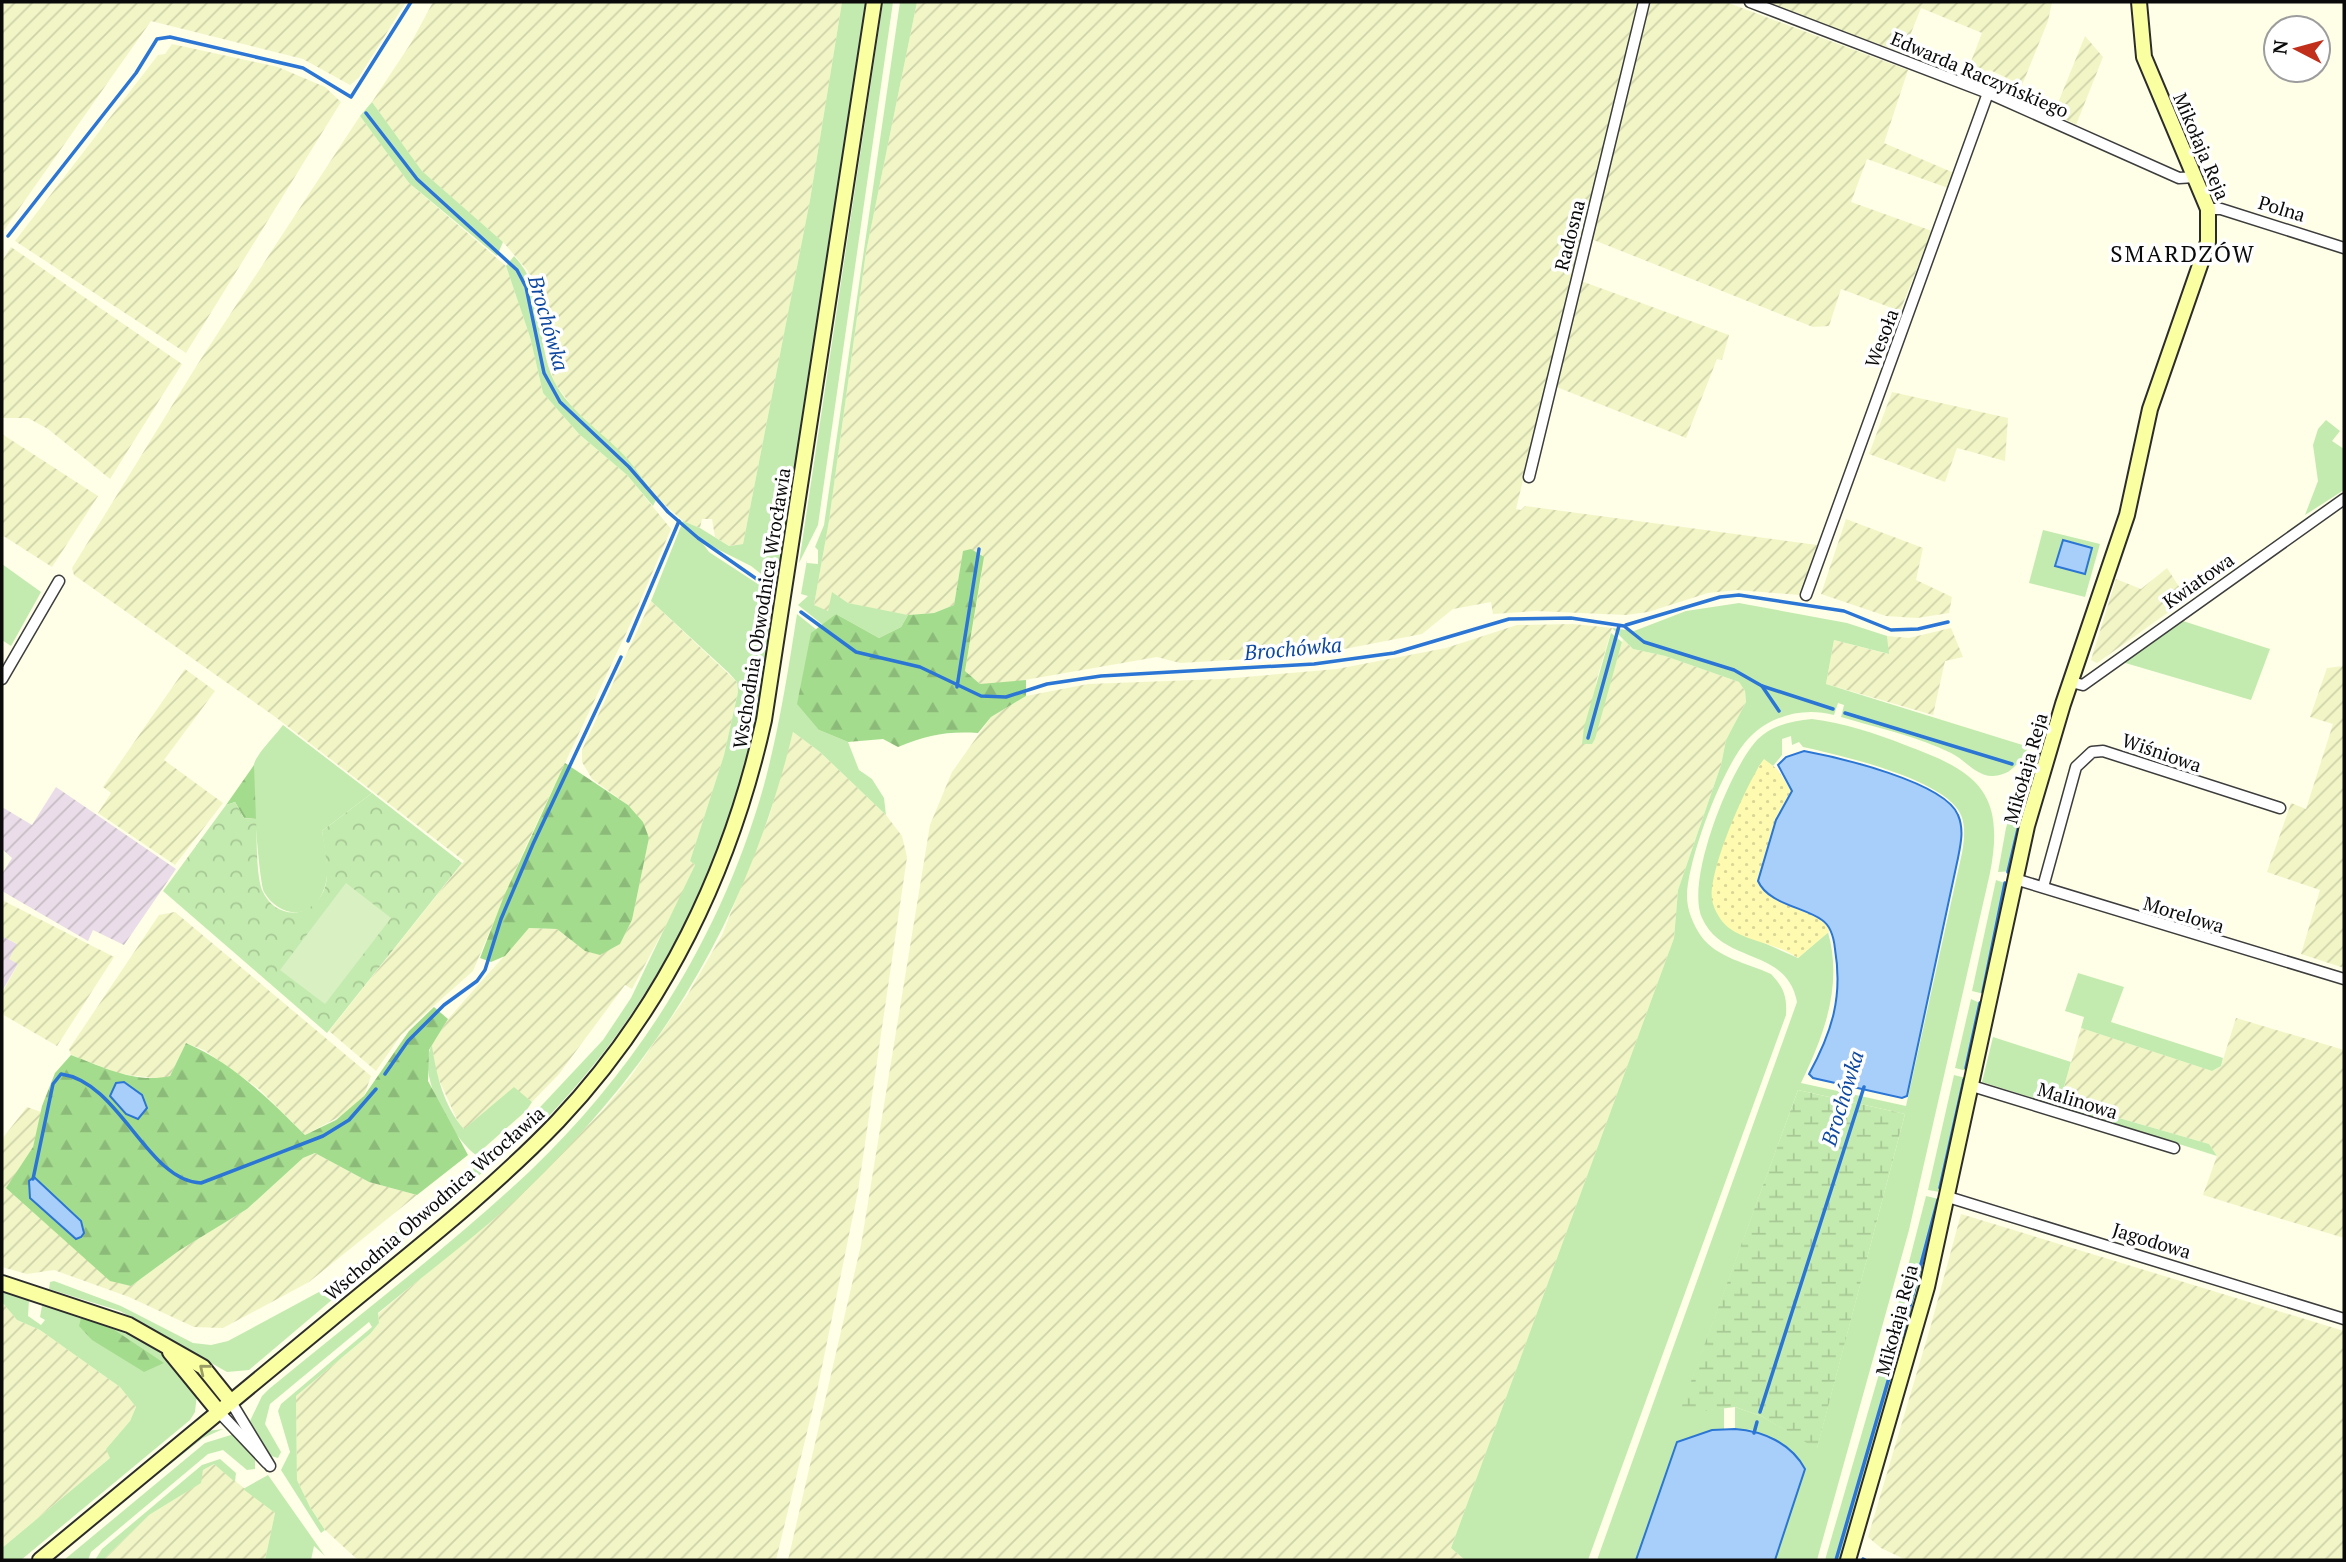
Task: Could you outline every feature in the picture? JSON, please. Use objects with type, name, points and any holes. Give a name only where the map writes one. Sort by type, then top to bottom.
[{"type":"street","name":"Wschodnia Obwodnica Wrocławia","points":[[40,1560],[395,1266],[534,1144],[578,1098],[636,1024],[683,947],[732,837],[754,763],[781,618],[874,2]]},
{"type":"street","name":"Radosna","points":[[1529,477],[1644,2]]},
{"type":"street","name":"Edwarda Raczyńskiego","points":[[1750,2],[1988,93],[2179,178],[2195,177]]},
{"type":"street","name":"Mikołaja Reja","points":[[1848,1560],[1927,1287],[2015,880],[2040,780],[2127,515],[2150,409],[2208,242],[2208,209],[2144,57],[2139,2]]},
{"type":"street","name":"Wesoła","points":[[1806,595],[1988,93]]},
{"type":"street","name":"Polna","points":[[2208,209],[2245,216],[2344,248]]},
{"type":"street","name":"Kwiatowa","points":[[2071,682],[2083,685],[2344,499]]},
{"type":"street","points":[[2,679],[59,580]]},
{"type":"street","name":"Wiśniowa","points":[[2043,887],[2076,767],[2092,752],[2114,754],[2280,808]]},
{"type":"street","name":"Morelowa","points":[[2015,880],[2344,979]]},
{"type":"street","name":"Malinowa","points":[[1972,1087],[2174,1148]]},
{"type":"street","name":"Jagodowa","points":[[1948,1197],[2344,1319]]},
{"type":"street","points":[[2,1283],[108,1316],[203,1367],[231,1402],[270,1466],[219,1412],[167,1348]]},
{"type":"shaded area","points":[[56,787],[176,869],[124,945],[93,930],[88,941],[2,891],[2,874],[12,858],[2,849],[2,807],[32,825]]},
{"type":"shaded area","points":[[2,936],[17,944],[18,964],[2,991]]},
{"type":"green space","points":[[2,2],[406,2],[359,77],[350,85],[303,59],[151,21],[2,233]]},
{"type":"green space","points":[[433,2],[842,2],[810,200],[743,544],[729,546],[715,537],[712,519],[702,519],[700,528],[683,521],[657,498],[626,457],[574,409],[554,382],[528,271],[503,242],[422,171],[372,102],[411,43]]},
{"type":"green space","points":[[842,2],[866,2],[785,547],[776,572],[769,571],[774,584],[751,566],[701,541],[709,552],[773,594],[772,599],[763,607],[770,608],[767,672],[741,779],[724,833],[703,885],[651,984],[585,1076],[547,1118],[249,1370],[227,1372],[120,1311],[49,1289],[50,1282],[54,1281],[121,1306],[193,1343],[211,1345],[228,1341],[330,1286],[513,1136],[603,1040],[631,998],[695,865],[690,861],[724,755],[738,692],[737,682],[729,673],[651,601],[683,521],[729,546],[743,544],[810,200]]},
{"type":"green space","points":[[883,2],[893,2],[818,525],[799,563]]},
{"type":"green space","points":[[900,2],[917,2],[866,252],[829,521],[814,605],[828,611],[832,592],[848,603],[908,615],[901,627],[879,638],[836,614],[823,625],[798,605],[808,596],[801,594],[807,560],[807,563],[818,564],[818,550],[815,547],[824,525]]},
{"type":"green space","points":[[917,2],[1638,2],[1516,509],[1521,510],[1525,506],[1817,545],[1800,595],[1737,590],[1708,593],[1648,612],[1626,615],[1536,611],[1493,614],[1491,602],[1453,609],[1422,634],[1313,655],[1180,663],[1157,657],[1001,684],[980,684],[965,671],[982,572],[963,552],[954,605],[934,613],[908,615],[880,611],[848,603],[833,593],[828,612],[814,605],[829,521],[866,252]]},
{"type":"green space","points":[[1648,2],[1726,2],[1908,70],[1884,143],[1954,173],[1948,188],[1867,159],[1851,202],[1932,231],[1900,311],[1841,289],[1829,326],[1813,327],[1591,239]]},
{"type":"green space","points":[[1761,2],[2052,2],[2048,21],[2022,85],[1990,70],[1976,72],[1972,79],[1965,77],[1982,33],[1921,8],[1903,53]]},
{"type":"green space","points":[[2085,36],[2103,57],[2076,125],[2054,113]]},
{"type":"green space","points":[[172,44],[278,67],[325,87],[341,102],[186,353],[15,241],[158,55],[165,54]]},
{"type":"green space","points":[[372,102],[422,171],[503,242],[497,256],[409,183],[360,116]]},
{"type":"green space","points":[[360,116],[409,183],[506,266],[530,337],[543,393],[579,434],[627,475],[671,529],[629,627],[525,848],[473,971],[401,1035],[376,1071],[329,1031],[464,861],[274,716],[74,575],[72,568],[197,365]]},
{"type":"green space","points":[[11,247],[182,364],[110,479],[48,429],[28,418],[2,418],[2,261]]},
{"type":"green space","points":[[514,256],[532,285],[548,365],[560,392],[633,465],[657,498],[653,506],[627,475],[579,434],[543,393],[530,337],[506,266]]},
{"type":"green space","points":[[1581,281],[1729,335],[1722,360],[1717,359],[1686,438],[1554,386]]},
{"type":"green space","points":[[1892,392],[2008,418],[2005,461],[1957,448],[1945,482],[1869,454]]},
{"type":"green space","points":[[2326,420],[2340,431],[2332,441],[2344,449],[2344,490],[2305,515],[2318,481],[2313,445],[2318,429]]},
{"type":"green space","points":[[2,434],[98,496],[52,567],[2,535]]},
{"type":"green space","points":[[1846,519],[1923,548],[1916,580],[1952,597],[1949,613],[1917,618],[1886,616],[1821,594]]},
{"type":"green space","points":[[2043,530],[2100,544],[2085,597],[2029,583]]},
{"type":"green space","points":[[971,549],[984,557],[965,671],[980,684],[1026,680],[1026,696],[991,717],[978,733],[937,735],[898,747],[883,739],[848,742],[819,730],[797,704],[811,633],[836,614],[879,638],[901,627],[908,615],[934,613],[954,605],[963,551]]},
{"type":"green space","points":[[2,564],[41,592],[11,646],[2,640]]},
{"type":"green space","points":[[2167,568],[2187,599],[2097,663],[2091,660],[2116,579],[2141,589]]},
{"type":"green space","points":[[651,601],[737,682],[738,692],[724,755],[690,861],[695,865],[632,989],[625,985],[559,1074],[532,1102],[514,1088],[465,1130],[458,1122],[436,1073],[432,1045],[448,1019],[529,928],[557,929],[585,951],[620,944],[632,920],[649,838],[628,805],[592,779],[582,762],[582,750]]},
{"type":"green space","points":[[1739,603],[1847,623],[1887,636],[1889,654],[1834,640],[1826,684],[2029,747],[2011,770],[2000,775],[1987,776],[1938,747],[1841,717],[1844,705],[1838,703],[1834,715],[1811,712],[1778,718],[1759,729],[1740,750],[1729,767],[1700,836],[1689,880],[1688,906],[1695,927],[1715,950],[1771,974],[1784,993],[1786,1015],[1588,1560],[1465,1560],[1451,1548],[1674,938],[1678,890],[1721,765],[1726,740],[1746,702],[1745,691],[1739,682],[1665,656],[1633,649],[1612,628],[1634,631],[1686,611]]},
{"type":"green space","points":[[797,614],[817,630],[819,730],[848,742],[859,770],[872,779],[884,798],[886,815],[820,752],[793,732],[774,801],[751,865],[723,926],[692,984],[616,1093],[521,1195],[378,1313],[379,1323],[370,1334],[296,1396],[297,1480],[325,1530],[321,1533],[281,1470],[290,1452],[278,1411],[281,1404],[372,1327],[369,1322],[270,1404],[265,1424],[281,1452],[278,1458],[271,1456],[250,1421],[262,1396],[499,1200],[570,1130],[642,1041],[701,944],[726,893],[747,839],[774,743]]},
{"type":"green space","points":[[2183,621],[2270,649],[2251,700],[2122,662]]},
{"type":"green space","points":[[1573,624],[1612,628],[1596,682],[1592,744],[1623,639],[1633,649],[1665,656],[1739,682],[1745,691],[1746,702],[1726,740],[1721,765],[1678,890],[1674,938],[1451,1548],[1465,1560],[788,1560],[861,1245],[930,825],[952,772],[991,717],[1026,696],[1088,684],[1222,679],[1337,669],[1446,648],[1517,625]]},
{"type":"green space","points":[[1951,628],[1963,657],[1945,661],[1933,715],[1826,684],[1834,640],[1888,654],[1887,636],[1909,638]]},
{"type":"green space","points":[[1611,633],[1622,642],[1595,739],[1592,744],[1582,744],[1584,727]]},
{"type":"green space","points":[[2344,666],[2344,968],[2301,954],[2320,890],[2267,872],[2291,803],[2306,809],[2333,724],[2310,717],[2327,668]]},
{"type":"green space","points":[[185,669],[215,691],[164,760],[223,803],[175,865],[98,813],[111,793],[103,787]]},
{"type":"green space","points":[[1805,720],[1824,721],[1871,733],[1950,764],[1980,788],[1989,803],[1993,822],[1994,845],[1990,873],[1909,1230],[1817,1560],[1775,1560],[1804,1469],[1754,1430],[1735,1429],[1735,1407],[1761,1416],[1817,1448],[1905,1114],[1798,1090],[1680,1413],[1724,1408],[1724,1429],[1677,1443],[1636,1560],[1597,1560],[1797,1002],[1791,985],[1781,972],[1724,943],[1712,933],[1702,918],[1698,901],[1705,853],[1723,799],[1735,774],[1758,739],[1783,724]],"holes":[[[1791,736],[1792,745],[1799,742],[1803,747],[1890,770],[1914,780],[1935,790],[1951,802],[1963,820],[1962,853],[1906,1106],[1801,1083],[1829,1010],[1833,972],[1828,932],[1798,958],[1730,928],[1713,886],[1723,848],[1759,766],[1764,760],[1773,766],[1782,755],[1782,739]]]},
{"type":"green space","points":[[283,725],[372,793],[322,831],[327,868],[324,889],[312,907],[296,912],[278,907],[264,892],[255,807],[254,764]]},
{"type":"green space","points":[[793,732],[820,752],[886,815],[902,836],[907,857],[858,1191],[817,1391],[776,1560],[358,1560],[325,1530],[297,1480],[296,1396],[370,1334],[379,1323],[378,1314],[519,1196],[604,1109],[631,1076],[688,994],[722,935],[769,817]]},
{"type":"green space","points":[[2034,757],[2039,762],[2013,871],[1998,872],[2006,828],[2028,760]]},
{"type":"green space","points":[[565,763],[628,805],[643,822],[649,838],[632,920],[620,944],[600,955],[585,951],[557,929],[529,928],[505,956],[491,962],[480,958],[504,896]]},
{"type":"green space","points":[[254,765],[256,819],[244,818],[235,802],[226,805]]},
{"type":"green space","points":[[372,793],[462,863],[327,1033],[163,891],[226,805],[235,802],[244,818],[256,819],[259,875],[262,890],[268,900],[284,911],[302,911],[311,907],[318,900],[326,883],[322,831]]},
{"type":"green space","points":[[1996,880],[2010,885],[1984,994],[1972,991]]},
{"type":"green space","points":[[346,883],[391,918],[325,1004],[280,970]]},
{"type":"green space","points":[[2,900],[114,957],[57,1046],[2,1014],[2,993],[18,964],[9,959],[17,944],[2,936]]},
{"type":"green space","points":[[175,912],[371,1076],[364,1096],[348,1112],[305,1135],[259,1089],[204,1050],[186,1043],[170,1076],[161,1079],[120,1074],[71,1055],[69,1049],[159,915]]},
{"type":"green space","points":[[2078,973],[2124,987],[2111,1022],[2223,1058],[2221,1066],[2212,1071],[2081,1028],[2084,1017],[2065,1011]]},
{"type":"green space","points":[[1971,999],[1984,1005],[1967,1071],[1955,1068]]},
{"type":"green space","points":[[434,1007],[448,1019],[429,1050],[428,1081],[468,1155],[417,1195],[369,1182],[315,1153],[303,1158],[247,1209],[180,1250],[131,1286],[110,1281],[6,1188],[33,1147],[42,1106],[55,1073],[71,1055],[119,1073],[157,1078],[170,1076],[186,1043],[235,1071],[305,1135],[336,1120],[364,1096],[409,1031]]},
{"type":"green space","points":[[2236,1018],[2344,1050],[2344,1238],[2203,1195],[2217,1156],[2209,1144],[2060,1101],[2081,1028],[2212,1071],[2221,1066]]},
{"type":"green space","points":[[1993,1037],[2071,1062],[2060,1101],[2209,1144],[2217,1156],[1982,1082]]},
{"type":"green space","points":[[432,1045],[442,1090],[451,1111],[464,1129],[514,1087],[532,1102],[526,1111],[476,1155],[447,1120],[432,1088],[428,1057]]},
{"type":"green space","points":[[1954,1075],[1966,1078],[1944,1190],[1928,1190]]},
{"type":"green space","points":[[1798,1090],[1905,1114],[1817,1449],[1761,1416],[1735,1407],[1679,1414]]},
{"type":"green space","points":[[27,1107],[41,1112],[33,1147],[131,1286],[180,1250],[247,1209],[303,1158],[315,1153],[369,1182],[417,1195],[309,1282],[223,1328],[194,1327],[129,1297],[54,1270],[27,1274],[2,1267],[2,1139]]},
{"type":"green space","points":[[539,1153],[464,1220],[262,1385]]},
{"type":"green space","points":[[1926,1196],[1939,1199],[1924,1280],[1843,1560],[1825,1560],[1890,1336]]},
{"type":"green space","points":[[1961,1214],[2344,1331],[2344,1560],[1906,1560],[1881,1548],[1868,1537]]},
{"type":"green space","points":[[2,1288],[29,1300],[28,1316],[41,1325],[45,1320],[40,1317],[42,1306],[91,1317],[141,1338],[170,1361],[197,1394],[195,1412],[190,1420],[21,1560],[2,1560],[2,1548],[110,1458],[106,1449],[130,1421],[136,1407],[120,1387],[40,1330],[17,1320],[2,1302]]},
{"type":"green space","points":[[2,1302],[17,1320],[40,1330],[120,1387],[136,1407],[130,1421],[106,1449],[111,1457],[2,1548]]},
{"type":"green space","points":[[81,1318],[113,1329],[164,1363],[144,1372],[92,1340],[79,1326]]},
{"type":"green space","points":[[223,1429],[203,1438],[50,1560],[207,1431]]},
{"type":"green space","points":[[234,1434],[255,1458],[255,1469],[247,1470],[223,1450],[208,1454],[91,1552],[88,1560],[64,1560],[205,1443]]},
{"type":"green space","points":[[220,1459],[236,1473],[235,1482],[214,1464],[203,1470],[201,1483],[149,1515],[103,1560],[95,1560],[102,1549],[202,1465]]},
{"type":"green space","points":[[214,1464],[275,1513],[265,1560],[103,1560],[149,1515],[200,1483],[203,1470]]},
{"type":"green space","points":[[268,1475],[325,1556],[314,1546],[311,1560],[265,1560],[275,1513],[243,1489]]},
{"type":"sand","points":[[1764,759],[1777,769],[1792,791],[1776,820],[1809,913],[1825,921],[1830,931],[1798,958],[1729,928],[1718,916],[1712,900],[1712,887],[1722,849],[1748,788]]},
{"type":"water","points":[[2063,540],[2092,548],[2085,574],[2055,566]]},
{"type":"water","points":[[1804,751],[1864,765],[1912,782],[1949,803],[1960,820],[1958,858],[1907,1096],[1902,1098],[1813,1078],[1809,1074],[1824,1044],[1834,1014],[1838,983],[1833,937],[1822,920],[1778,900],[1763,889],[1758,881],[1776,820],[1792,791],[1778,765],[1786,757]]},
{"type":"water","points":[[124,1082],[142,1095],[147,1108],[138,1119],[126,1114],[110,1096],[116,1083]]},
{"type":"water","points":[[34,1177],[81,1221],[84,1233],[81,1237],[76,1239],[30,1198],[29,1181]]},
{"type":"water","points":[[1712,1430],[1756,1432],[1784,1445],[1805,1469],[1775,1560],[1636,1560],[1677,1442]]},
{"type":"waterway","name":"Brochówka","points":[[8,236],[136,73],[157,39],[170,37],[303,68],[351,97],[411,2]]},
{"type":"waterway","name":"Brochówka","points":[[366,113],[417,179],[517,270],[526,287],[544,373],[560,402],[629,467],[668,512],[698,538],[771,589]]},
{"type":"waterway","points":[[628,641],[679,521]]},
{"type":"waterway","points":[[957,687],[979,549]]},
{"type":"waterway","points":[[1626,625],[1720,597],[1739,595],[1844,611],[1891,630],[1918,629],[1948,622]]},
{"type":"waterway","name":"Brochówka","points":[[801,612],[856,652],[920,667],[981,696],[1006,697],[1047,684],[1101,676],[1314,664],[1394,653],[1509,619],[1571,618],[1624,626],[1644,642],[1734,670],[1762,686],[1779,711]]},
{"type":"waterway","points":[[1588,738],[1619,626]]},
{"type":"waterway","points":[[385,1074],[408,1041],[444,1005],[477,981],[485,970],[501,919],[533,844],[621,657]]},
{"type":"waterway","points":[[1762,686],[1833,709]]},
{"type":"waterway","points":[[1845,713],[2012,764]]},
{"type":"waterway","points":[[2008,872],[2032,770]]},
{"type":"waterway","points":[[1983,992],[2005,883]]},
{"type":"waterway","points":[[1966,1068],[1980,1003]]},
{"type":"waterway","points":[[33,1179],[53,1084],[61,1074],[82,1081],[100,1094],[165,1166],[182,1178],[201,1183],[323,1136],[349,1120],[376,1089]]},
{"type":"waterway","points":[[1940,1188],[1964,1080]]},
{"type":"waterway","name":"Brochówka","points":[[1760,1412],[1864,1087]]},
{"type":"waterway","points":[[1902,1336],[1938,1200]]},
{"type":"waterway","points":[[1836,1560],[1898,1347]]},
{"type":"waterway","name":"Brochówka","points":[[1754,1433],[1757,1422]]},
{"type":"district","name":"SMARDZÓW","points":[[2183,253]]}]
